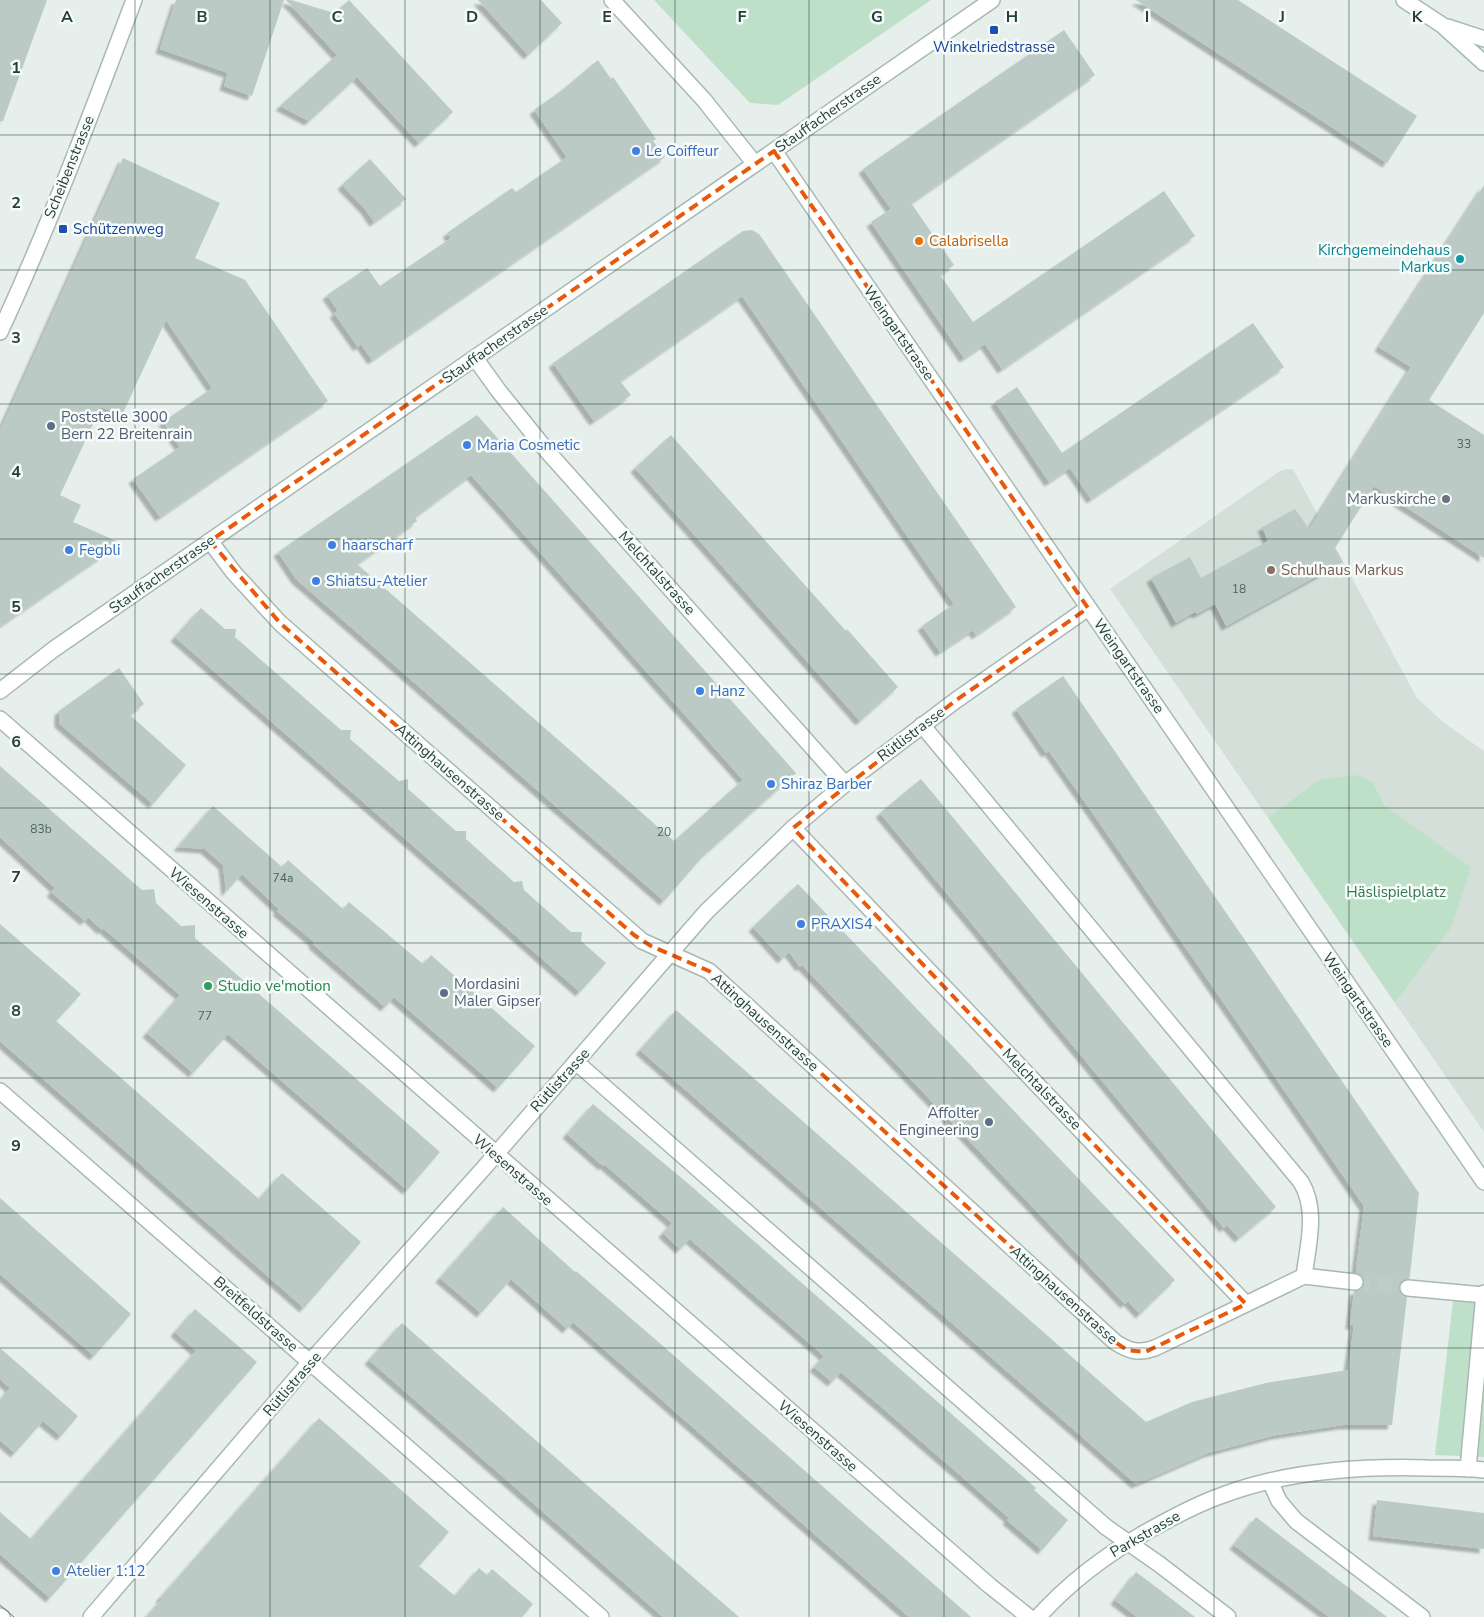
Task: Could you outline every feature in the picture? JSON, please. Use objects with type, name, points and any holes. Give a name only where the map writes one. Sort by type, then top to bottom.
[{"type":"street","name":"Scheibenstrasse","points":[[0,332],[18,295],[71,165],[134,0]]},
{"type":"street","points":[[612,0],[714,111],[755,164]]},
{"type":"street","name":"Stauffacherstrasse","points":[[0,691],[54,649],[992,0]]},
{"type":"street","points":[[1404,0],[1442,25],[1484,63]]},
{"type":"street","points":[[1442,25],[1484,39]]},
{"type":"street","name":"Weingartstrasse","points":[[774,151],[1484,1182]]},
{"type":"street","name":"Melchtalstrasse","points":[[475,358],[498,390],[548,451],[845,784]]},
{"type":"street","name":"Attinghausenstrasse","points":[[210,541],[234,573],[280,623],[642,941],[709,971],[1115,1342],[1126,1350],[1145,1352],[1246,1304]]},
{"type":"street","name":"Rütlistrasse","points":[[92,1617],[310,1362],[576,1062],[706,912],[793,828],[845,784],[922,725],[1088,608]]},
{"type":"street","name":"Wiesenstrasse","points":[[0,719],[975,1573],[1029,1617]]},
{"type":"street","points":[[922,725],[1301,1182],[1308,1196],[1311,1214],[1304,1276]]},
{"type":"street","name":"Melchtalstrasse","points":[[793,828],[1246,1304]]},
{"type":"street","points":[[576,1062],[1098,1520],[1228,1617]]},
{"type":"street","name":"Breitfeldstrasse","points":[[0,1091],[601,1617]]},
{"type":"street","points":[[1246,1304],[1304,1276],[1355,1282]]},
{"type":"street","points":[[1408,1288],[1484,1294],[1468,1469]]},
{"type":"street","name":"Parkstrasse","points":[[1038,1617],[1073,1583],[1128,1542],[1192,1508],[1223,1495],[1270,1481],[1327,1471],[1378,1467],[1484,1470]]},
{"type":"street","points":[[1270,1481],[1279,1501],[1296,1521],[1422,1617]]},
{"type":"highlighted area","points":[[774,151],[1088,608],[955,701],[793,828],[1246,1304],[1145,1352],[1127,1350],[1115,1342],[709,971],[651,946],[634,935],[280,623],[210,541]]},
{"type":"shaded area","points":[[1293,469],[1417,698],[1443,722],[1484,751],[1484,1132],[1395,1003],[1451,928],[1373,782],[1318,780],[1268,818],[1110,589],[1280,471]]},
{"type":"green space","points":[[654,0],[931,0],[778,105],[750,103]]},
{"type":"green space","name":"Häslispielplatz","points":[[1357,775],[1373,782],[1386,807],[1471,867],[1451,928],[1395,1003],[1268,818],[1318,780]]},
{"type":"green space","points":[[1454,1293],[1484,1297],[1484,1457],[1435,1455]]},
{"type":"building","points":[[0,0],[47,0],[3,121],[0,121]]},
{"type":"building","points":[[176,0],[284,0],[252,96],[224,86],[228,73],[160,49]]},
{"type":"building","points":[[286,0],[334,13],[349,0],[453,112],[419,143],[357,77],[309,121],[280,106],[337,55]]},
{"type":"building","points":[[478,0],[541,0],[562,23],[528,55]]},
{"type":"building","points":[[1136,0],[1238,0],[1417,116],[1387,163]]},
{"type":"building","points":[[1064,30],[1095,75],[911,203],[954,265],[940,275],[973,322],[1164,191],[1195,236],[1002,369],[985,344],[964,358],[871,222],[891,209],[863,169]]},
{"type":"building","points":[[598,60],[611,79],[613,77],[656,139],[653,141],[665,157],[372,360],[361,344],[358,347],[334,313],[338,311],[327,295],[367,268],[380,286],[451,238],[447,233],[512,188],[516,192],[567,157],[534,110],[561,91]]},
{"type":"building","points":[[123,158],[220,203],[195,258],[245,280],[328,401],[160,517],[133,479],[180,447],[163,422],[212,388],[166,320],[122,415],[101,407],[60,495],[81,505],[73,522],[121,543],[0,626],[0,431]]},
{"type":"building","points":[[370,159],[406,199],[374,222],[365,209],[342,185]]},
{"type":"building","points":[[1484,185],[1484,313],[1429,400],[1484,435],[1484,558],[1374,486],[1335,548],[1343,562],[1226,626],[1215,604],[1197,614],[1195,612],[1176,623],[1151,578],[1190,557],[1201,578],[1268,541],[1262,527],[1295,509],[1309,529],[1411,367],[1379,347]]},
{"type":"building","points":[[752,230],[759,234],[1016,607],[976,635],[973,630],[940,652],[922,626],[954,604],[742,296],[620,381],[631,395],[594,421],[553,363],[743,231]]},
{"type":"building","points":[[1253,323],[1284,367],[1091,499],[1070,468],[1049,482],[995,402],[1017,387],[1062,453]]},
{"type":"building","points":[[477,415],[796,773],[703,856],[664,901],[296,579],[278,552]],"holes":[[[471,475],[743,780],[674,841],[357,564],[417,521],[415,517]]]},
{"type":"building","points":[[671,435],[898,687],[860,721],[635,468]]},
{"type":"building","points":[[201,608],[225,629],[236,629],[235,637],[341,730],[351,730],[350,739],[399,781],[408,779],[408,789],[456,831],[466,831],[466,839],[514,882],[522,881],[524,890],[571,932],[582,932],[581,941],[606,963],[580,992],[175,637]]},
{"type":"building","points":[[119,668],[144,704],[130,715],[186,765],[153,804],[59,723],[59,711]]},
{"type":"building","points":[[1063,676],[1419,1193],[1410,1275],[1409,1279],[1404,1280],[1399,1287],[1400,1292],[1407,1297],[1392,1425],[1343,1425],[1276,1435],[1208,1453],[1136,1484],[640,1050],[676,1010],[1146,1422],[1192,1402],[1266,1383],[1348,1370],[1354,1325],[1350,1325],[1354,1291],[1362,1288],[1364,1283],[1361,1275],[1356,1273],[1356,1269],[1364,1206],[1094,815],[1049,751],[1046,753],[1016,709]]},
{"type":"building","points":[[0,766],[142,890],[154,889],[156,903],[181,926],[195,925],[195,938],[440,1152],[407,1190],[228,1034],[193,1073],[147,1033],[180,995],[103,928],[102,930],[88,917],[85,921],[51,892],[55,888],[0,837]]},
{"type":"building","points":[[921,779],[1276,1207],[1239,1238],[1227,1225],[1224,1228],[880,813]]},
{"type":"building","points":[[213,806],[282,867],[288,860],[343,909],[349,902],[423,964],[431,955],[535,1046],[498,1088],[394,997],[385,1007],[277,911],[279,909],[242,874],[226,892],[223,865],[205,849],[178,847]]},
{"type":"building","points":[[798,884],[1175,1280],[1140,1314],[1128,1301],[1125,1304],[802,965],[800,967],[789,952],[782,959],[753,927]]},
{"type":"building","points":[[0,924],[81,994],[56,1021],[259,1199],[282,1173],[361,1242],[304,1308],[0,1041]]},
{"type":"building","points":[[593,1104],[691,1186],[1036,1488],[1034,1490],[1068,1520],[1042,1550],[1007,1520],[1009,1518],[841,1372],[832,1382],[814,1367],[824,1356],[690,1239],[680,1249],[663,1233],[672,1223],[567,1134]]},
{"type":"building","points":[[0,1198],[131,1314],[94,1356],[0,1274]]},
{"type":"building","points":[[503,1207],[971,1617],[909,1617],[573,1322],[567,1329],[511,1279],[481,1313],[440,1278]]},
{"type":"building","points":[[195,1309],[257,1362],[50,1598],[0,1554],[0,1512],[31,1539],[196,1351],[175,1332]]},
{"type":"building","points":[[402,1323],[739,1617],[663,1617],[369,1360]]},
{"type":"building","points":[[0,1348],[78,1416],[61,1436],[43,1421],[15,1453],[0,1440],[0,1400],[10,1388],[0,1379]]},
{"type":"building","points":[[319,1418],[449,1532],[419,1566],[455,1596],[479,1568],[487,1575],[492,1569],[533,1604],[522,1617],[146,1617],[162,1599],[160,1598]]},
{"type":"building","points":[[1377,1500],[1484,1513],[1484,1549],[1373,1536]]},
{"type":"building","points":[[1256,1517],[1387,1617],[1329,1617],[1260,1565],[1234,1545]]},
{"type":"building","points":[[1136,1572],[1195,1617],[1137,1617],[1115,1600]]},
{"type":"tunnel","points":[[1355,1282],[1408,1288]]},
{"type":"tram line","points":[[0,1605],[14,1617]]},
{"type":"place","name":"Winkelriedstrasse","points":[[994,30]]},
{"type":"place","name":"Le Coiffeur","points":[[636,151]]},
{"type":"place","name":"Schützenweg","points":[[63,229]]},
{"type":"place","name":"Calabrisella","points":[[919,241]]},
{"type":"place","name":"Kirchgemeindehaus Markus","points":[[1460,259]]},
{"type":"place","name":"Poststelle 3000 Bern 22 Breitenrain","points":[[51,426]]},
{"type":"place","name":"Maria Cosmetic","points":[[467,445]]},
{"type":"place","name":"Markuskirche","points":[[1446,499]]},
{"type":"place","name":"haarscharf","points":[[332,545]]},
{"type":"place","name":"Fegbli","points":[[69,550]]},
{"type":"place","name":"Schulhaus Markus","points":[[1271,570]]},
{"type":"place","name":"Shiatsu-Atelier","points":[[316,581]]},
{"type":"place","name":"Hanz","points":[[700,691]]},
{"type":"place","name":"Shiraz Barber","points":[[771,784]]},
{"type":"place","name":"PRAXIS4","points":[[801,924]]},
{"type":"place","name":"Studio ve'motion","points":[[208,986]]},
{"type":"place","name":"Mordasini Maler Gipser","points":[[444,993]]},
{"type":"place","name":"Affolter Engineering","points":[[989,1122]]},
{"type":"place","name":"Atelier 1:12","points":[[56,1571]]}]
